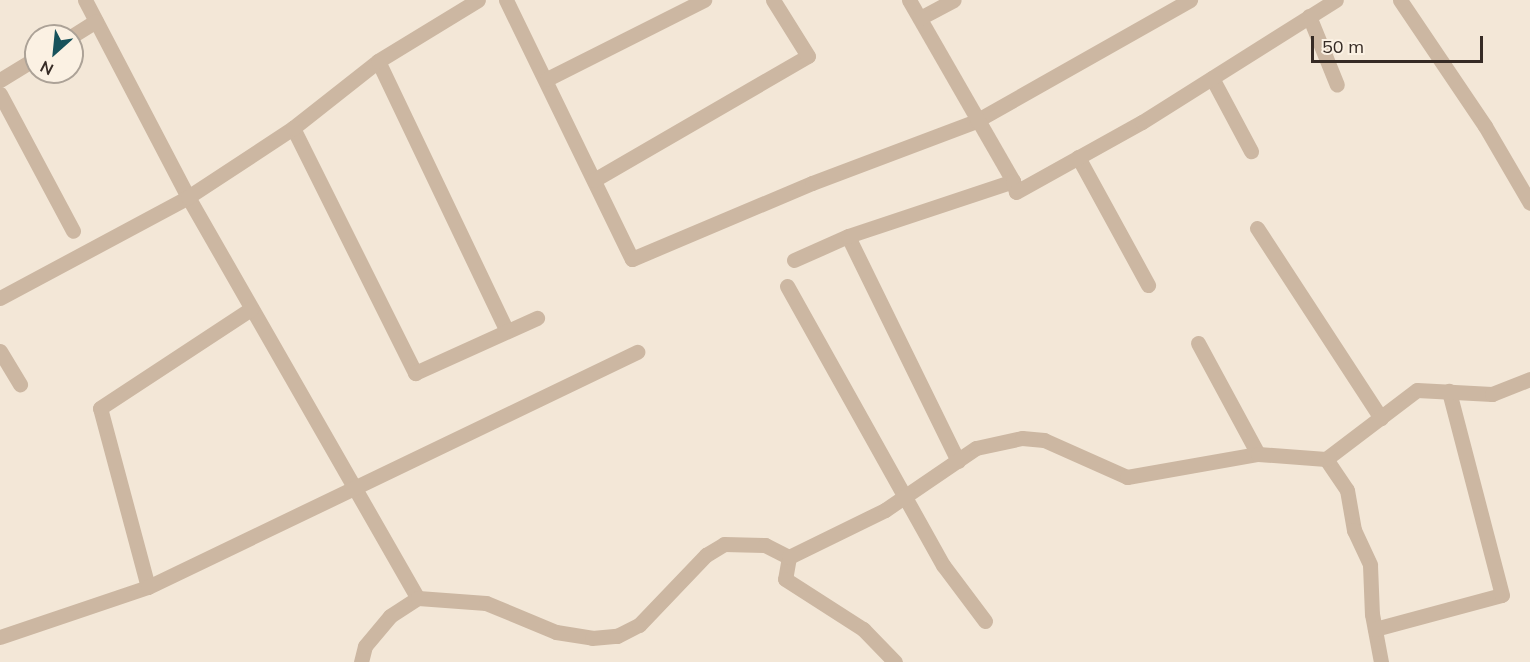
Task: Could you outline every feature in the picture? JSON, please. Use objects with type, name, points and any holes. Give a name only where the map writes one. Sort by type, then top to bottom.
[{"type":"street","points":[[85,0],[251,309],[418,598]]},
{"type":"street","points":[[0,298],[189,197],[294,128],[378,62],[478,0]]},
{"type":"street","points":[[506,0],[547,80],[632,259],[812,183],[976,121],[1190,0]]},
{"type":"street","points":[[547,80],[704,0]]},
{"type":"street","points":[[594,180],[808,56],[773,0]]},
{"type":"street","points":[[909,0],[976,121],[1013,181],[1016,192],[1212,78],[1336,0]]},
{"type":"street","points":[[920,18],[954,0]]},
{"type":"street","points":[[1400,0],[1485,126],[1530,203]]},
{"type":"street","points":[[1309,16],[1337,85]]},
{"type":"street","points":[[84,28],[96,21]]},
{"type":"street","points":[[378,62],[507,331]]},
{"type":"street","points":[[0,80],[24,65]]},
{"type":"street","points":[[1212,78],[1251,151]]},
{"type":"street","points":[[0,94],[73,231]]},
{"type":"street","points":[[294,128],[415,373],[537,318]]},
{"type":"street","points":[[1078,157],[1148,285]]},
{"type":"street","points":[[794,260],[848,236],[1013,181]]},
{"type":"street","points":[[1257,228],[1381,418]]},
{"type":"street","points":[[848,236],[958,461]]},
{"type":"street","points":[[787,286],[903,498],[943,565],[985,621]]},
{"type":"street","points":[[148,587],[100,408],[251,309]]},
{"type":"street","points":[[1198,343],[1258,454]]},
{"type":"street","points":[[0,351],[20,384]]},
{"type":"street","points":[[0,637],[148,587],[637,352]]},
{"type":"street","points":[[789,557],[903,498],[976,448],[1022,438],[1044,440],[1127,477],[1258,454],[1326,459],[1417,390],[1492,394],[1530,379]]},
{"type":"street","points":[[1375,629],[1502,595],[1449,391]]},
{"type":"street","points":[[1326,459],[1347,490],[1354,530],[1370,565],[1375,629],[1381,662]]},
{"type":"street","points":[[361,662],[365,646],[390,616],[418,598],[486,603],[556,632],[592,638],[617,636],[639,625],[706,555],[724,544],[765,545],[789,557]]},
{"type":"street","points":[[789,557],[785,579],[863,629],[894,662]]}]
